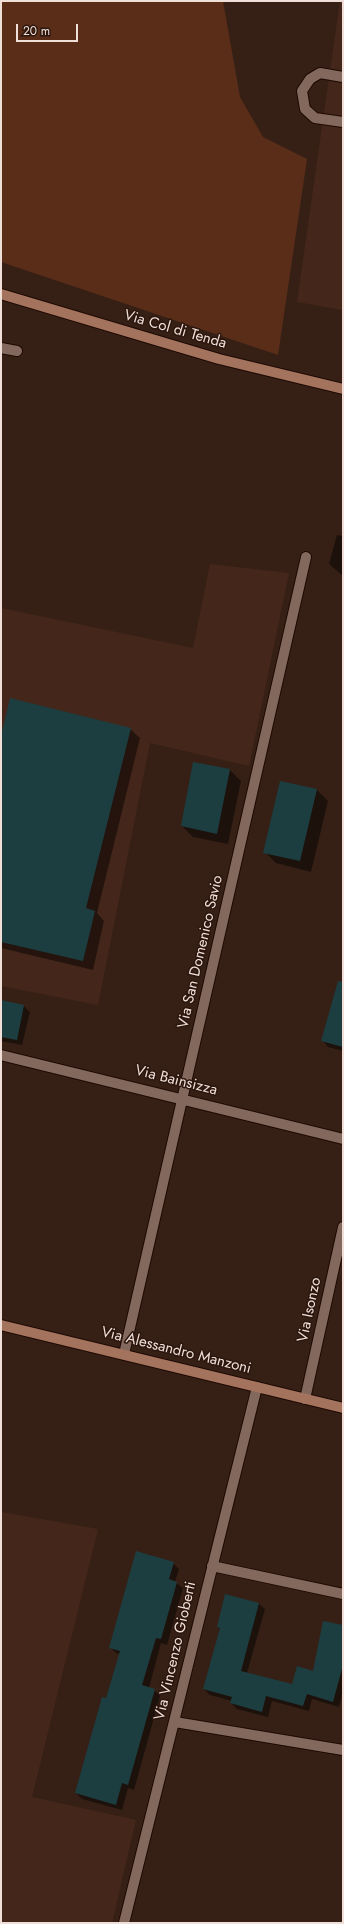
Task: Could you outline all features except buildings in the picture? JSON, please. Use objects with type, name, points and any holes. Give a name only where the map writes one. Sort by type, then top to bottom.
[{"type":"street","points":[[343,77],[320,74],[310,79],[302,92],[305,109],[315,118],[343,122]]},
{"type":"street","name":"Via Col di Tenda","points":[[1,294],[219,360],[343,389]]},
{"type":"street","points":[[1,348],[17,351]]},
{"type":"street","name":"Via San Domenico Savio","points":[[124,1354],[306,557]]},
{"type":"street","name":"Via Bainsizza","points":[[1,1055],[183,1098],[343,1139]]},
{"type":"street","name":"Via Isonzo","points":[[306,1399],[343,1227]]},
{"type":"street","name":"Via Alessandro Manzoni","points":[[1,1325],[343,1408]]},
{"type":"street","name":"Via Vincenzo Gioberti","points":[[124,1923],[257,1387]]},
{"type":"street","points":[[212,1566],[343,1594]]},
{"type":"street","points":[[175,1722],[343,1750]]},
{"type":"shaded area","points":[[1,1],[223,1],[240,97],[263,137],[307,159],[278,355],[1,262]]},
{"type":"shaded area","points":[[340,1],[343,1],[343,310],[297,302]]},
{"type":"shaded area","points":[[210,564],[289,573],[249,766],[150,743],[98,1005],[1,986],[1,608],[193,648]]},
{"type":"shaded area","points":[[1,1512],[98,1529],[32,1797],[136,1820],[112,1923],[1,1923]]}]
